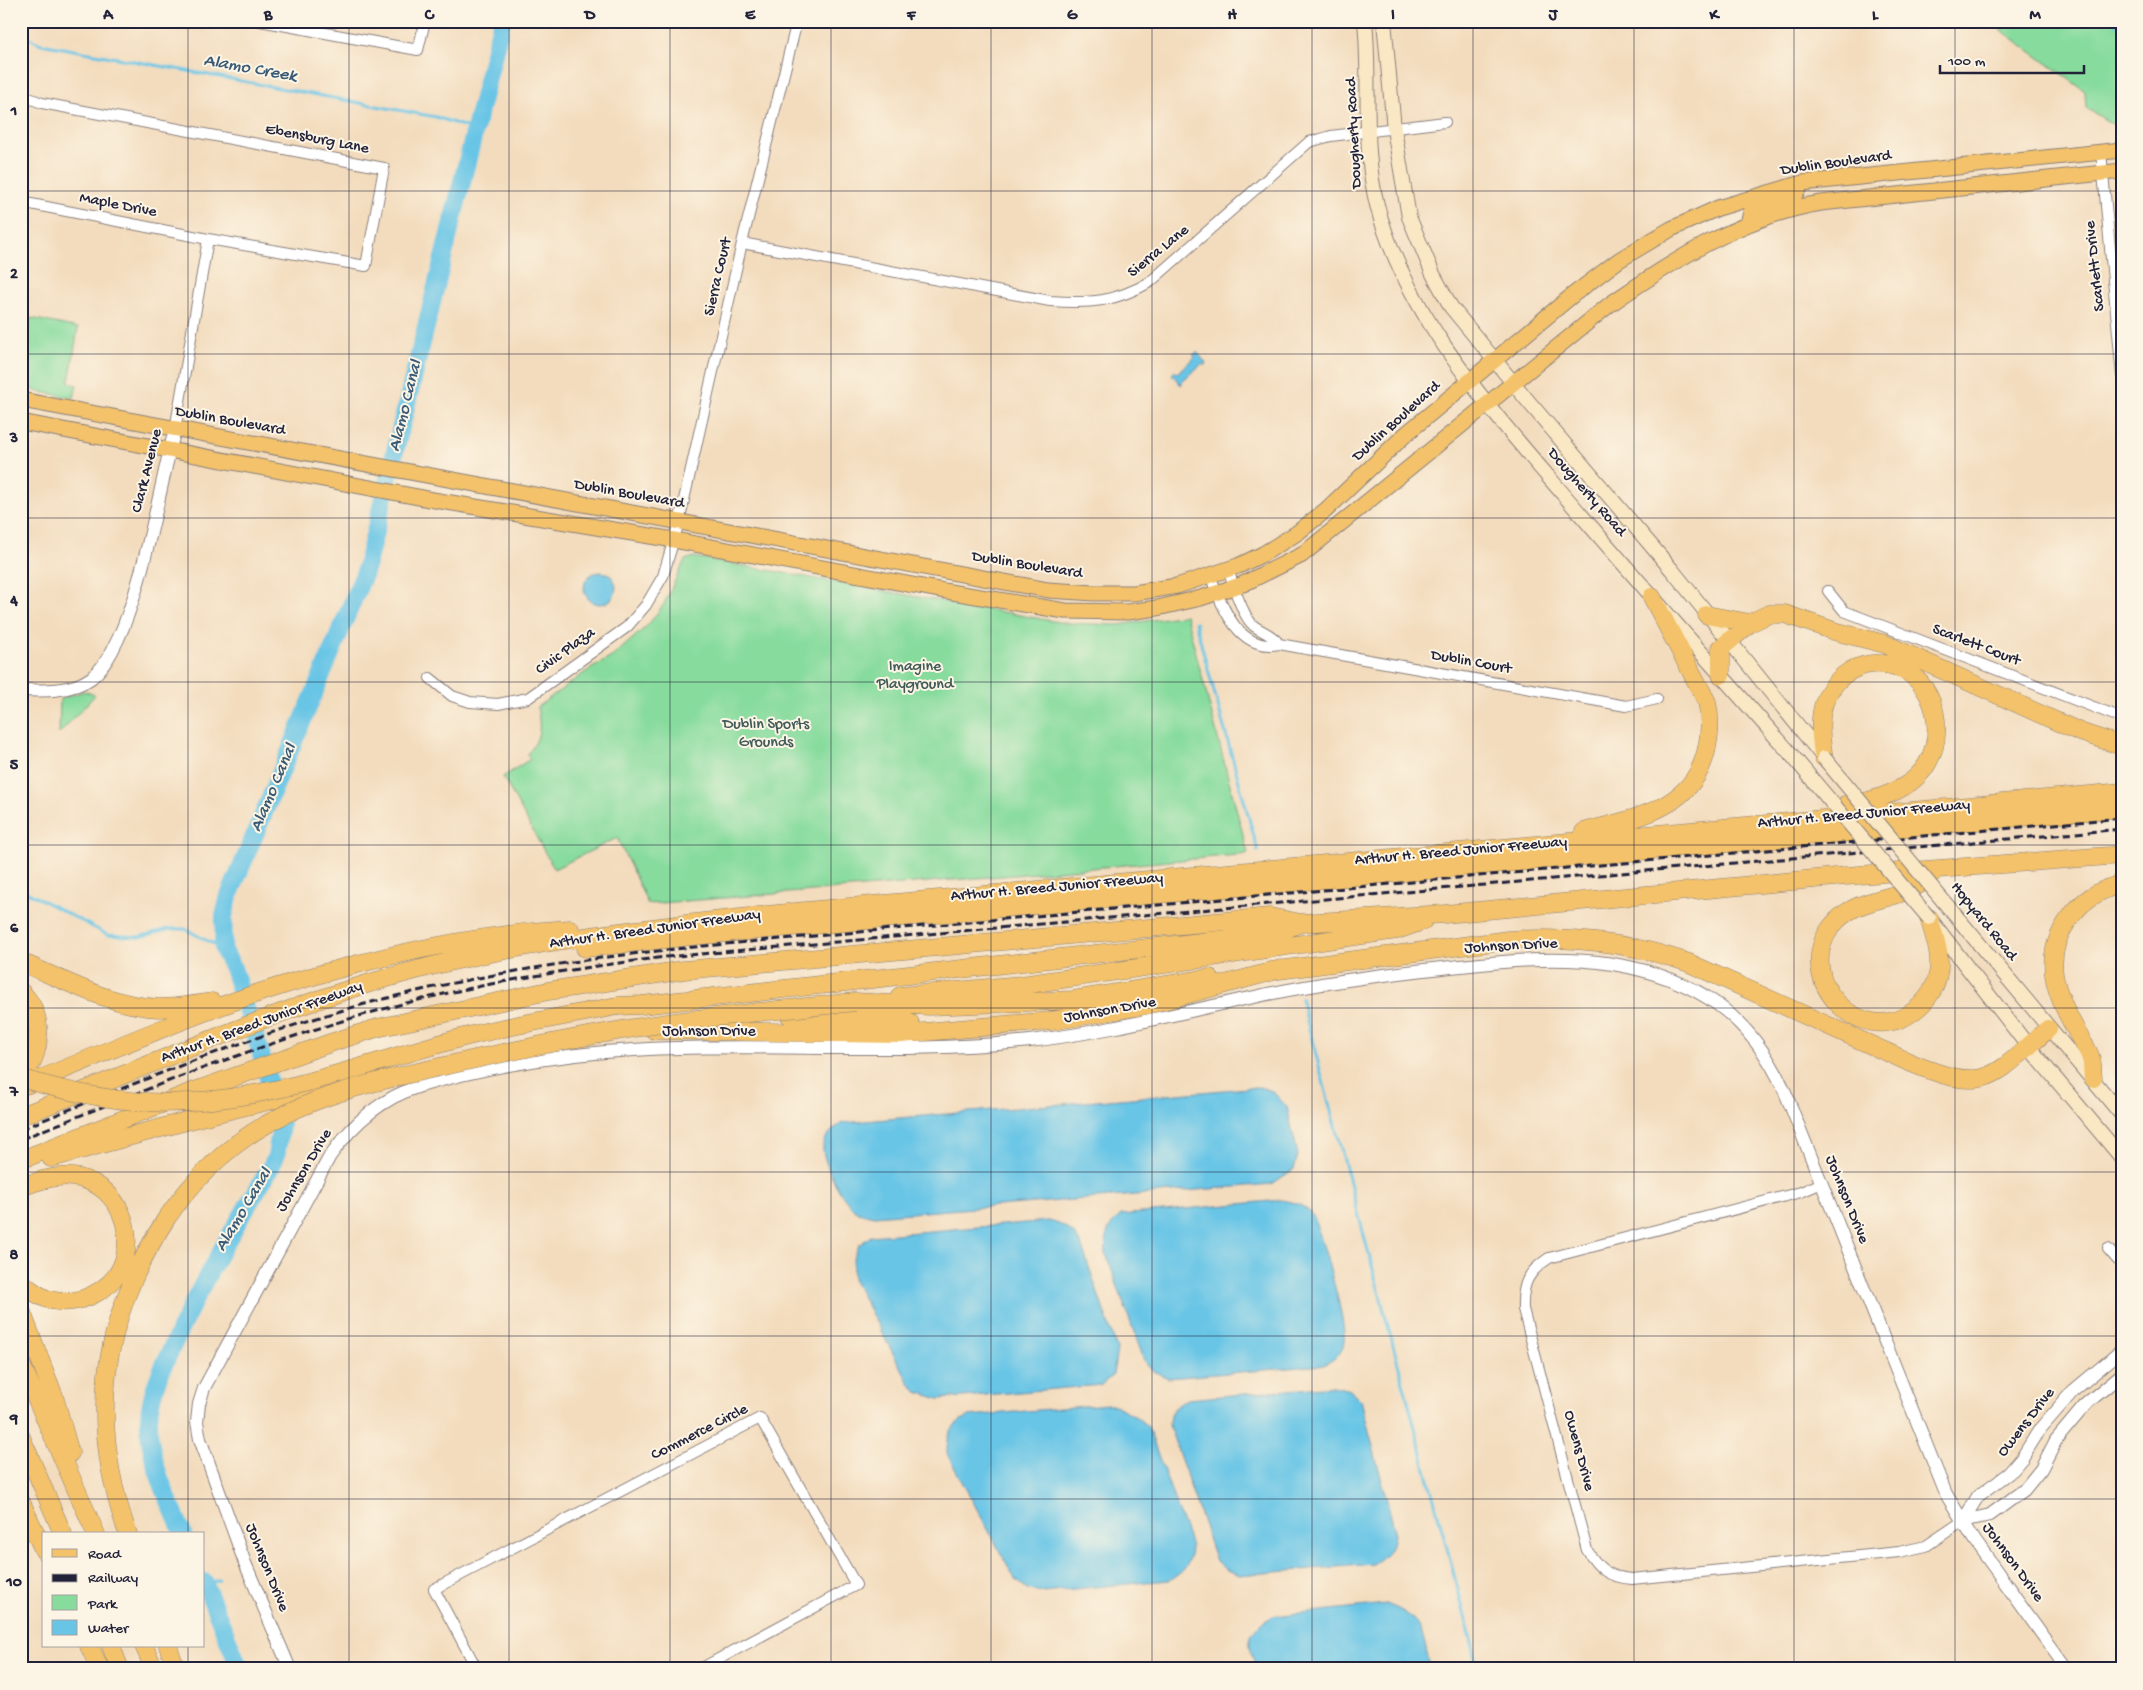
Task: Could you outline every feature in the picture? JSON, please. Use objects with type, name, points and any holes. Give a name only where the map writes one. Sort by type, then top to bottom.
[{"type":"highway","points":[[1563,842],[1584,832],[1621,822],[1662,807],[1685,792],[1700,769],[1710,735],[1710,718],[1707,702],[1652,596]]},
{"type":"highway","points":[[1721,675],[1721,648],[1750,623],[1769,614],[1785,614],[1834,631],[1885,644],[2080,732],[2122,746]]},
{"type":"highway","points":[[1707,615],[1750,623]]},
{"type":"highway","points":[[1627,836],[1664,825],[1880,799],[1900,788],[1927,765],[1934,748],[1937,728],[1935,709],[1929,693],[1917,679],[1902,669],[1884,663],[1866,665],[1849,671],[1835,682],[1820,712],[1822,753]]},
{"type":"highway","name":"Arthur H. Breed Junior Freeway","points":[[21,1116],[222,1034],[339,993],[402,974],[464,959],[620,931],[806,910],[2122,792]]},
{"type":"highway","points":[[339,993],[370,993],[475,968],[578,949],[683,937],[2122,808]]},
{"type":"highway","points":[[21,1162],[237,1076],[301,1052],[377,1028],[548,990],[684,970],[1270,917],[1301,923],[1445,914],[1937,869],[2122,855]]},
{"type":"highway","points":[[1930,918],[1939,956],[1938,973],[1934,990],[1923,1004],[1907,1016],[1887,1022],[1866,1021],[1845,1012],[1829,995],[1822,978],[1819,961],[1823,942],[1832,926],[1844,914],[1858,906],[1920,885],[1937,869]]},
{"type":"highway","points":[[2093,1078],[2091,1058],[2058,995],[2053,972],[2053,957],[2062,928],[2082,904],[2095,894],[2122,884]]},
{"type":"highway","points":[[929,999],[1351,938],[1397,930],[1445,914]]},
{"type":"highway","points":[[641,1009],[1272,934],[1301,923]]},
{"type":"highway","points":[[21,1087],[202,1008],[369,962],[449,945],[568,929],[607,928],[620,931]]},
{"type":"highway","points":[[127,1532],[112,1485],[107,1459],[104,1408],[115,1328],[136,1269],[166,1219],[195,1181],[239,1143],[266,1124],[290,1112],[353,1089],[476,1059],[688,1020],[855,1002],[929,999],[1072,1000],[1281,969],[1508,940],[1544,938],[1580,939],[1656,951],[1690,963],[1944,1076],[1962,1080],[1979,1080],[1999,1071],[2048,1028]]},
{"type":"highway","points":[[21,962],[77,986],[131,1004],[164,1008],[202,1008]]},
{"type":"highway","points":[[21,1162],[60,1157],[202,1117],[524,1041],[581,1034],[653,1030],[901,1034],[951,1028],[1051,1021],[1147,1005],[1281,969]]},
{"type":"highway","points":[[21,992],[34,1010],[38,1026],[38,1043],[33,1061],[21,1077],[63,1090],[112,1098],[176,1102],[210,1101],[266,1092],[469,1036],[617,1006],[641,1009],[813,1015],[951,1028]]},
{"type":"highway","points":[[21,1187],[56,1177],[92,1182],[118,1204],[127,1232],[123,1262],[115,1277],[101,1290],[84,1299],[66,1302],[48,1299],[21,1282]]},
{"type":"highway","points":[[21,1310],[54,1396],[73,1463],[70,1475]]},
{"type":"highway","points":[[21,1364],[95,1532]]},
{"type":"highway","points":[[21,1437],[62,1532]]},
{"type":"highway","points":[[21,1502],[42,1547]]},
{"type":"highway","points":[[21,1516],[42,1553]]},
{"type":"highway","points":[[90,1648],[100,1669]]},
{"type":"highway","points":[[112,1648],[120,1669]]},
{"type":"highway","points":[[145,1648],[154,1669]]},
{"type":"highway","points":[[169,1648],[176,1669]]},
{"type":"main road","name":"Dougherty Road","points":[[1365,21],[1374,189],[1387,234],[1426,318],[1489,404],[1652,596],[1790,752],[1930,918]]},
{"type":"main road","name":"Dougherty Road","points":[[1382,24],[1394,129],[1410,216],[1420,247],[1451,307],[1493,360],[1672,570],[1728,642],[1822,753]]},
{"type":"main road","name":"Dublin Boulevard","points":[[21,400],[1024,586],[1094,593],[1134,592],[1177,586],[1228,569],[1263,554],[1299,532],[1326,510],[1406,434],[1493,360],[1618,260],[1671,229],[1718,208],[1802,183],[2122,150]]},
{"type":"main road","points":[[21,422],[414,496],[674,540],[1065,611],[1107,613],[1157,608],[1234,587],[1266,574],[1302,555],[1609,305],[1654,273],[1748,223],[1794,207],[1821,203],[2122,171]]},
{"type":"main road","points":[[1748,223],[1752,209],[1795,195],[1802,183]]},
{"type":"main road","points":[[952,591],[959,584],[1016,594],[1024,586]]},
{"type":"main road","name":"Hopyard Road","points":[[1822,753],[2122,1115]]},
{"type":"main road","points":[[1930,918],[2028,1046],[2122,1158]]},
{"type":"street","points":[[260,21],[418,50],[425,21]]},
{"type":"street","name":"Sierra Court","points":[[674,540],[742,243],[797,21]]},
{"type":"street","name":"Ebensburg Lane","points":[[21,95],[42,103],[384,168],[366,266],[208,239]]},
{"type":"street","name":"Sierra Lane","points":[[742,243],[1050,301],[1081,304],[1099,302],[1132,293],[1150,282],[1309,142],[1331,136],[1445,122]]},
{"type":"street","name":"Scarlett Drive","points":[[2101,152],[2122,376]]},
{"type":"street","name":"Maple Drive","points":[[21,202],[208,239]]},
{"type":"street","name":"Clark Avenue","points":[[21,690],[48,691],[71,687],[90,679],[108,661],[124,629],[175,430],[208,239]]},
{"type":"street","name":"Civic Plaza","points":[[430,678],[452,696],[470,702],[498,704],[528,698],[627,626],[646,605],[663,576],[674,540]]},
{"type":"street","name":"Dublin Court","points":[[1228,569],[1240,603],[1253,625],[1274,636],[1279,644]]},
{"type":"street","name":"Dublin Court","points":[[1210,575],[1222,608],[1236,629],[1254,642],[1269,646],[1279,644],[1626,706],[1657,699]]},
{"type":"street","name":"Scarlett Court","points":[[1828,591],[1844,611],[2122,718]]},
{"type":"street","name":"Johnson Drive","points":[[290,1669],[245,1563],[213,1477],[200,1439],[197,1422],[199,1404],[204,1388],[330,1156],[343,1137],[373,1109],[398,1094],[420,1086],[509,1066],[612,1052],[687,1048],[910,1048],[1029,1041],[1145,1022],[1264,994],[1361,978],[1521,959],[1577,960],[1615,965],[1654,975],[1689,987],[1730,1013],[1762,1047],[1776,1070],[1946,1494],[2067,1669]]},
{"type":"street","name":"Owens Drive","points":[[1822,1183],[1801,1192],[1549,1258],[1537,1266],[1527,1278],[1522,1292],[1523,1309],[1587,1550],[1595,1564],[1604,1573],[1618,1578],[1632,1579],[1899,1552],[1926,1546],[1963,1521],[1990,1515],[2024,1490],[2041,1469],[2056,1440],[2087,1403],[2122,1374]]},
{"type":"street","points":[[2108,1248],[2122,1265]]},
{"type":"street","name":"Owens Drive","points":[[1963,1521],[1978,1496],[2008,1473],[2040,1429],[2073,1391],[2122,1350]]},
{"type":"street","points":[[2087,1403],[2084,1390],[2094,1377],[2095,1372]]},
{"type":"street","points":[[2072,1421],[2067,1413],[2074,1397],[2073,1391]]},
{"type":"street","name":"Commerce Circle","points":[[477,1669],[434,1589],[760,1418],[856,1584],[700,1669]]},
{"type":"green space","points":[[1989,21],[2122,21],[2122,130],[2086,108],[2085,91]]},
{"type":"green space","points":[[31,318],[78,328],[69,383],[77,385],[74,398],[36,391],[21,384],[23,333],[28,333]]},
{"type":"green space","name":"Dublin Sports Grounds","points":[[694,557],[1064,623],[1118,625],[1186,615],[1248,854],[1003,876],[648,904],[617,838],[554,869],[503,777],[530,759],[527,754],[535,743],[539,732],[537,707],[587,671],[613,656],[648,625],[664,604],[685,560]]},
{"type":"green space","points":[[84,691],[95,695],[59,734],[60,699]]},
{"type":"water","points":[[1197,352],[1206,363],[1204,366],[1202,364],[1183,380],[1181,385],[1172,374],[1175,371],[1177,373],[1195,357],[1193,355]]},
{"type":"water","points":[[600,572],[606,573],[611,577],[615,582],[615,594],[611,599],[606,603],[600,604],[594,603],[589,599],[585,594],[584,588],[585,582],[589,577],[594,573]]},
{"type":"water","points":[[1259,1087],[1272,1091],[1287,1107],[1298,1155],[1294,1169],[1272,1184],[874,1216],[858,1212],[843,1197],[833,1179],[824,1153],[825,1139],[842,1123]]},
{"type":"water","points":[[1281,1200],[1301,1205],[1315,1219],[1343,1322],[1343,1347],[1339,1353],[1324,1365],[1168,1378],[1153,1371],[1144,1360],[1106,1254],[1106,1237],[1112,1224],[1121,1215]]},
{"type":"water","points":[[1049,1221],[1068,1229],[1081,1244],[1117,1349],[1113,1375],[1101,1385],[939,1399],[917,1392],[909,1383],[853,1279],[853,1259],[859,1245],[871,1236]]},
{"type":"water","points":[[1333,1386],[1350,1390],[1361,1400],[1394,1528],[1390,1549],[1373,1564],[1239,1575],[1225,1569],[1216,1561],[1169,1425],[1172,1412],[1176,1406],[1188,1399]]},
{"type":"water","points":[[1108,1404],[1129,1412],[1148,1427],[1191,1546],[1190,1558],[1183,1570],[1169,1580],[1042,1592],[1027,1589],[1015,1579],[947,1454],[951,1430],[958,1422],[969,1416]]},
{"type":"water","points":[[1386,1604],[1399,1609],[1415,1621],[1423,1636],[1431,1669],[1257,1669],[1251,1651],[1250,1637],[1264,1621],[1274,1616]]},
{"type":"waterway","name":"Alamo Canal","points":[[182,1532],[165,1492],[151,1448],[149,1418],[152,1399],[164,1364],[194,1301],[231,1233],[271,1167],[276,1156],[281,1125],[265,1067],[233,968],[223,949],[224,916],[229,896],[365,572],[502,21]]},
{"type":"waterway","points":[[2116,25],[2117,21]]},
{"type":"waterway","name":"Alamo Creek","points":[[21,34],[41,44],[436,117],[475,130]]},
{"type":"waterway","points":[[2115,192],[2122,254]]},
{"type":"waterway","points":[[1195,622],[1258,851]]},
{"type":"waterway","points":[[21,889],[108,935],[139,937],[169,929],[185,929],[223,949]]},
{"type":"waterway","points":[[1301,998],[1479,1669]]},
{"type":"waterway","points":[[205,1584],[219,1580]]},
{"type":"waterway","name":"Alamo Canal","points":[[205,1584],[240,1669]]},
{"type":"railway","points":[[21,1129],[195,1060],[327,1015],[372,1002],[462,981],[599,958],[737,943],[2122,818]]},
{"type":"railway","points":[[21,1139],[195,1071],[328,1025],[445,994],[518,979],[592,967],[666,957],[2122,829]]},
{"type":"park label","name":"Imagine Playground","points":[[915,676]]}]
